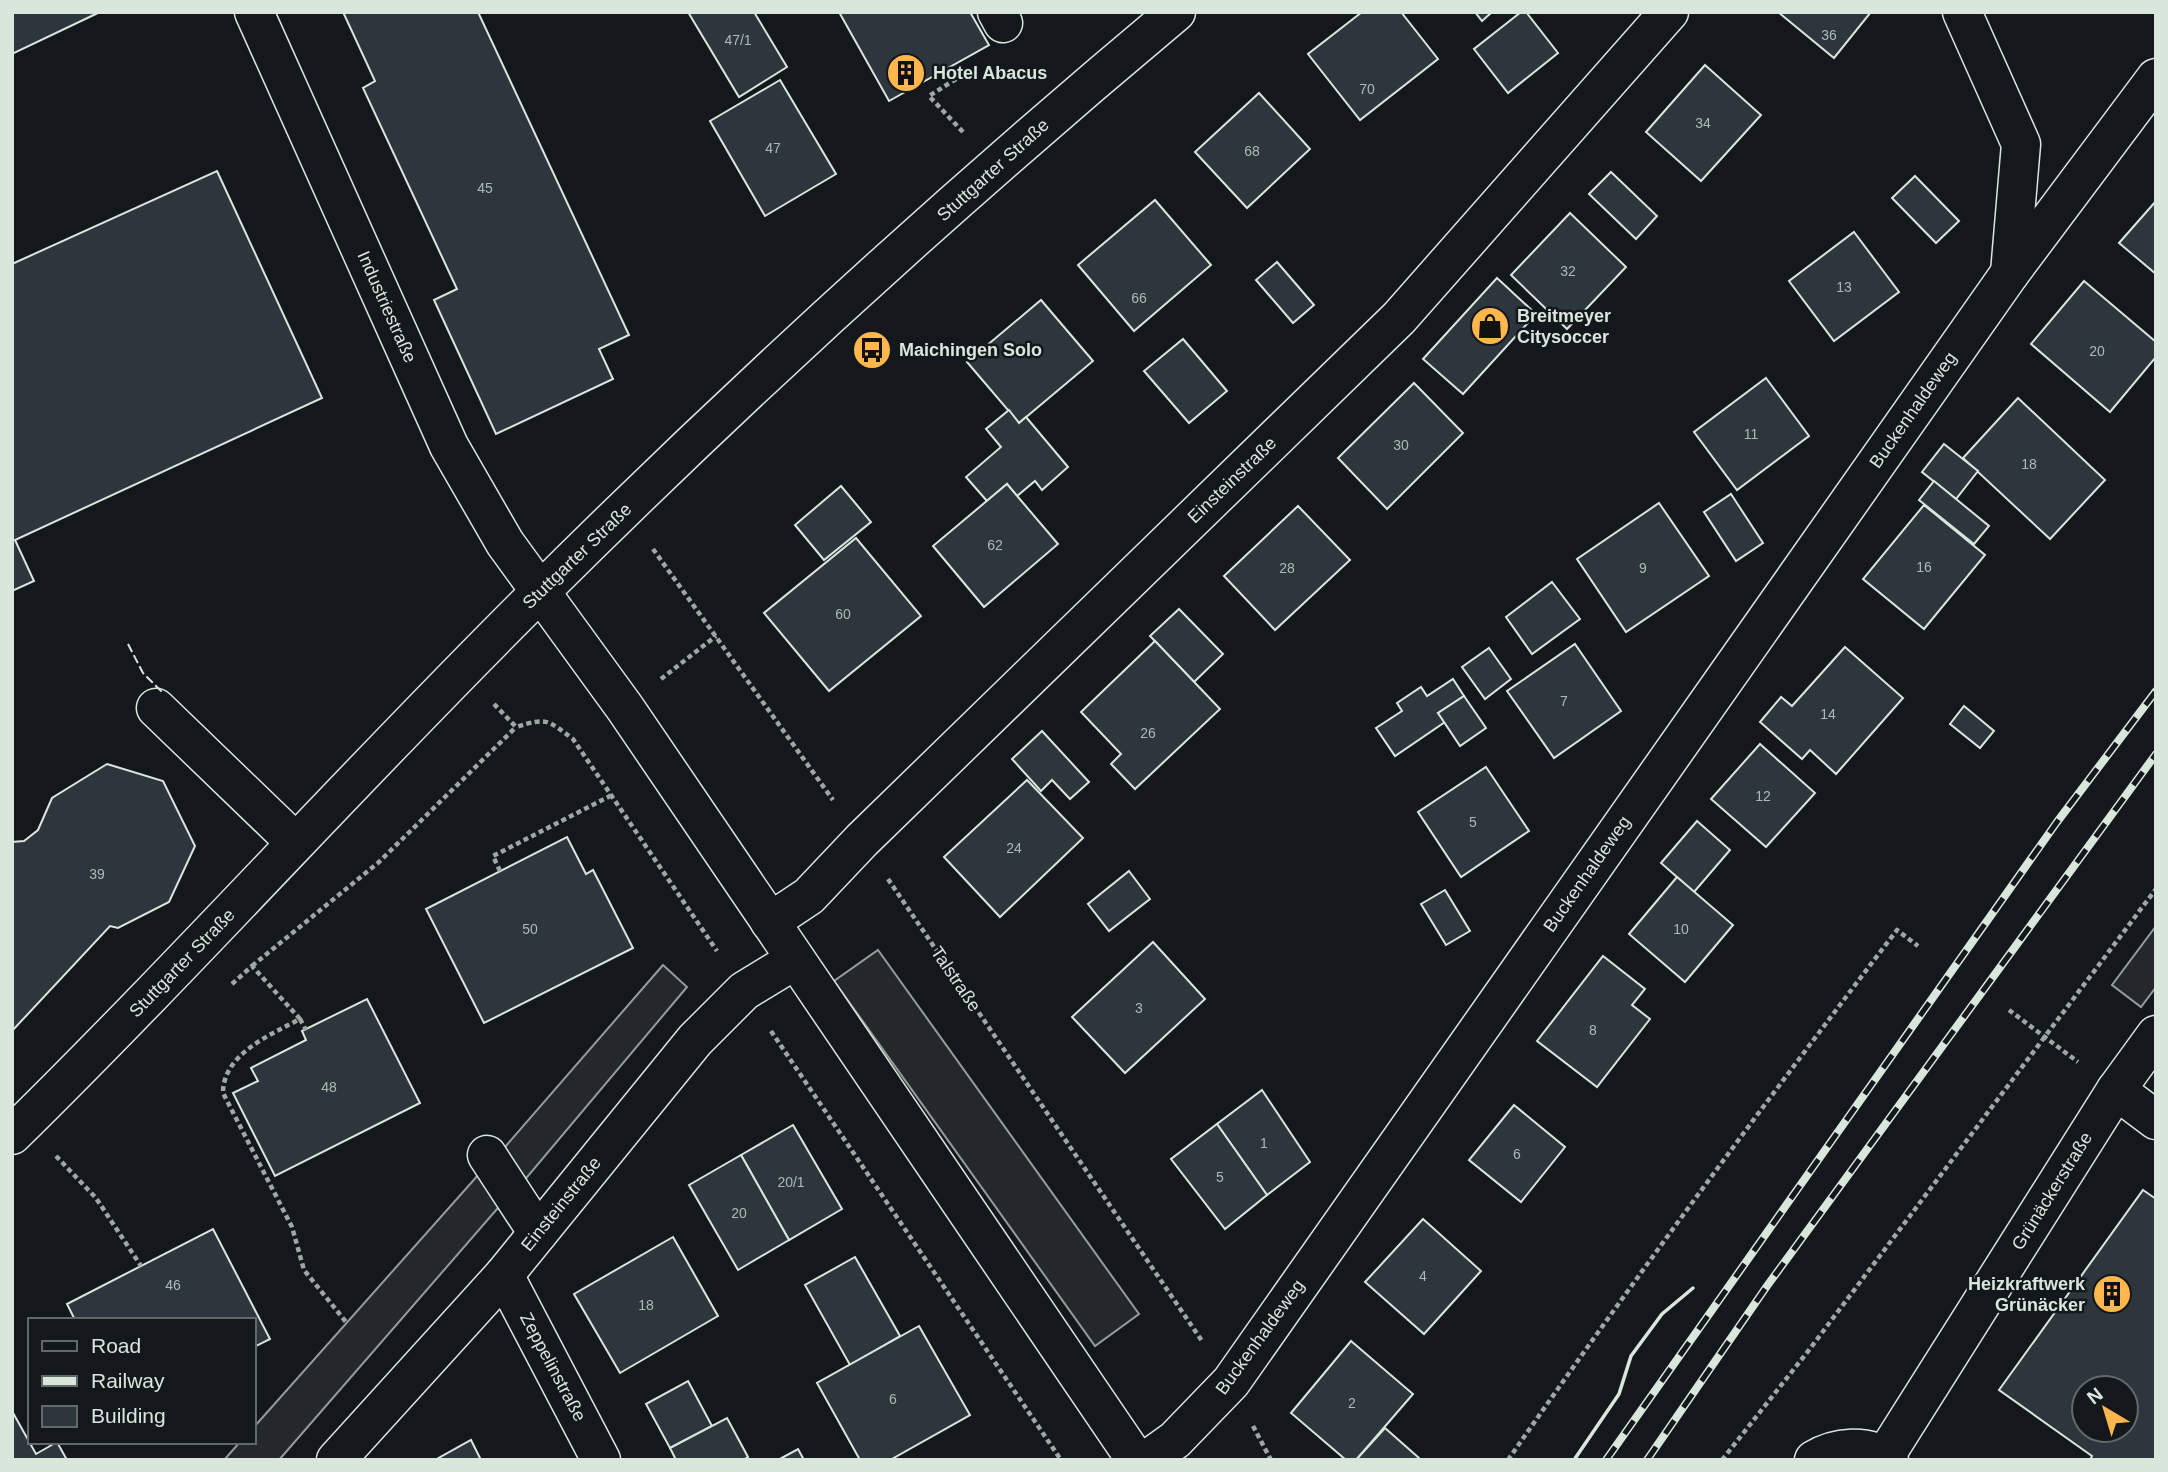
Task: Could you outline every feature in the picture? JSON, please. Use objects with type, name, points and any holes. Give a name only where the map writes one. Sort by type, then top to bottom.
[{"type":"street","name":"Industriestraße","points":[[254,12],[449,446],[505,543],[541,591]]},
{"type":"street","name":"Stuttgarter Straße","points":[[12,1135],[99,1049],[462,670],[749,390],[995,167],[1176,12]]},
{"type":"street","name":"Einsteinstraße","points":[[770,922],[809,896],[862,840],[1399,318],[1669,12]]},
{"type":"street","points":[[1962,12],[2021,145],[2010,273]]},
{"type":"street","name":"Buckenhaldeweg","points":[[1147,1460],[1175,1440],[1231,1382],[2010,273],[2156,78]]},
{"type":"street","points":[[541,591],[618,698],[1136,1460]]},
{"type":"street","points":[[156,708],[296,842]]},
{"type":"street","name":"Einsteinstraße","points":[[336,1460],[504,1275],[695,1040],[744,991],[795,960]]},
{"type":"street","name":"Grünäckerstraße","points":[[1814,1460],[1828,1451],[1857,1448],[1887,1458],[2116,1090],[2156,1035]]},
{"type":"street","points":[[2116,1090],[2156,1120]]},
{"type":"street","points":[[486,1155],[538,1233]]},
{"type":"street","name":"Zeppelinstraße","points":[[504,1275],[601,1460]]},
{"type":"path","points":[[995,167],[929,96],[1008,47],[1000,18]]},
{"type":"path","name":"Talstraße","points":[[625,510],[862,840],[1231,1382],[1271,1460]]},
{"type":"path","points":[[462,670],[516,727]]},
{"type":"path","points":[[232,985],[379,862],[516,727],[539,719],[553,724],[573,739],[612,795],[1061,1460]]},
{"type":"path","points":[[500,871],[493,856],[612,795]]},
{"type":"path","points":[[1722,1460],[1818,1339],[2156,889]]},
{"type":"path","points":[[1508,1460],[1613,1309],[1766,1101],[1897,930],[1918,946]]},
{"type":"path","points":[[252,966],[300,1019],[306,1030]]},
{"type":"path","points":[[2009,1010],[2116,1090]]},
{"type":"path","points":[[300,1019],[244,1051],[223,1078],[223,1093],[292,1227],[304,1270],[346,1322]]},
{"type":"path","points":[[53,1153],[96,1198],[142,1266]]},
{"type":"shaded area","points":[[2156,926],[2156,987],[2141,1007],[2112,985]]},
{"type":"shaded area","points":[[878,950],[1139,1314],[1095,1346],[834,981]]},
{"type":"shaded area","points":[[663,965],[687,987],[523,1182],[505,1147]]},
{"type":"shaded area","points":[[479,1174],[504,1201],[279,1460],[224,1460],[238,1444],[256,1444],[256,1425]]},
{"type":"building","points":[[12,12],[100,12],[12,54]]},
{"type":"building","points":[[343,12],[478,12],[629,335],[599,349],[613,379],[496,434],[434,300],[457,289],[363,88],[375,81]]},
{"type":"building","points":[[688,12],[754,12],[787,67],[739,97]]},
{"type":"building","name":"Hotel Abacus","points":[[839,12],[970,12],[989,45],[889,101]]},
{"type":"building","points":[[1362,12],[1401,12],[1438,59],[1360,120],[1308,54]]},
{"type":"building","points":[[1475,12],[1492,12],[1482,21]]},
{"type":"building","points":[[1521,12],[1526,12],[1558,53],[1508,93],[1474,49]]},
{"type":"building","points":[[1778,12],[1871,12],[1834,58]]},
{"type":"building","points":[[1705,65],[1761,115],[1701,181],[1646,132]]},
{"type":"building","points":[[780,80],[836,174],[765,216],[710,121]]},
{"type":"building","points":[[1259,93],[1310,149],[1247,208],[1195,152]]},
{"type":"building","points":[[217,171],[322,398],[15,540],[34,581],[12,591],[12,264]]},
{"type":"building","points":[[1611,172],[1657,216],[1636,239],[1589,194]]},
{"type":"building","points":[[1915,176],[1959,221],[1936,243],[1892,198]]},
{"type":"building","points":[[1155,200],[1211,265],[1134,331],[1078,265]]},
{"type":"building","points":[[2156,201],[2156,274],[2119,243]]},
{"type":"building","points":[[1570,213],[1626,267],[1567,329],[1511,275]]},
{"type":"building","points":[[1854,232],[1899,292],[1834,341],[1789,281]]},
{"type":"building","points":[[1277,262],[1314,305],[1293,323],[1256,280]]},
{"type":"building","points":[[1497,278],[1536,314],[1463,394],[1423,359]]},
{"type":"building","points":[[2084,281],[2156,342],[2156,357],[2110,412],[2031,344]]},
{"type":"building","points":[[1041,300],[1093,361],[1019,423],[967,362]]},
{"type":"building","points":[[1183,339],[1227,391],[1189,423],[1144,371]]},
{"type":"building","points":[[1766,378],[1809,436],[1737,490],[1694,432]]},
{"type":"building","points":[[1414,383],[1463,433],[1387,509],[1338,458]]},
{"type":"building","points":[[2018,398],[2105,480],[2050,539],[1963,458]]},
{"type":"building","points":[[1009,410],[1019,423],[1026,417],[1068,467],[1042,490],[1035,481],[1017,496],[1007,484],[987,501],[966,477],[1001,447],[986,429]]},
{"type":"building","points":[[1944,444],[1978,471],[1956,499],[1922,472]]},
{"type":"building","points":[[1934,481],[1989,526],[1974,544],[1919,500]]},
{"type":"building","points":[[1007,484],[1058,544],[984,607],[933,546]]},
{"type":"building","points":[[841,486],[871,522],[824,560],[795,525]]},
{"type":"building","points":[[1731,494],[1763,543],[1736,561],[1704,512]]},
{"type":"building","points":[[1659,503],[1709,576],[1626,632],[1577,559]]},
{"type":"building","points":[[1924,505],[1985,555],[1924,629],[1863,579]]},
{"type":"building","points":[[1298,506],[1350,560],[1275,630],[1224,576]]},
{"type":"building","points":[[856,538],[921,616],[829,691],[764,613]]},
{"type":"building","points":[[1552,582],[1580,619],[1532,654],[1506,617]]},
{"type":"building","points":[[1179,609],[1223,654],[1194,682],[1150,636]]},
{"type":"building","points":[[1155,641],[1220,709],[1135,789],[1111,764],[1121,754],[1081,712]]},
{"type":"building","points":[[1575,644],[1621,711],[1554,758],[1507,691]]},
{"type":"building","points":[[1845,647],[1903,698],[1836,774],[1810,750],[1802,759],[1760,722],[1781,697],[1792,706]]},
{"type":"building","points":[[1489,648],[1511,679],[1485,699],[1462,667]]},
{"type":"building","points":[[1453,679],[1464,696],[1438,713],[1445,722],[1395,756],[1376,728],[1402,711],[1397,703],[1421,687],[1427,696]]},
{"type":"building","points":[[1464,696],[1486,728],[1460,746],[1438,713]]},
{"type":"building","points":[[1964,706],[1994,731],[1980,748],[1950,724]]},
{"type":"building","points":[[1042,731],[1089,782],[1070,799],[1052,780],[1041,791],[1012,759]]},
{"type":"building","points":[[1760,744],[1815,793],[1766,847],[1711,799]]},
{"type":"building","points":[[107,764],[163,781],[195,846],[169,902],[118,928],[110,926],[12,1031],[12,842],[24,841],[38,830],[52,798]]},
{"type":"building","points":[[1486,767],[1529,831],[1461,877],[1418,812]]},
{"type":"building","points":[[1027,780],[1083,838],[1000,917],[944,857]]},
{"type":"building","points":[[1697,821],[1730,850],[1694,892],[1661,863]]},
{"type":"building","points":[[567,837],[586,874],[593,870],[633,948],[484,1023],[426,909]]},
{"type":"building","points":[[1129,871],[1150,899],[1109,931],[1088,904]]},
{"type":"building","points":[[1677,877],[1733,925],[1685,982],[1629,934]]},
{"type":"building","points":[[1445,890],[1470,931],[1446,945],[1421,904]]},
{"type":"building","points":[[1153,942],[1205,999],[1125,1073],[1072,1017]]},
{"type":"building","points":[[1603,956],[1645,989],[1632,1005],[1650,1019],[1597,1087],[1537,1041]]},
{"type":"building","points":[[367,999],[420,1103],[275,1176],[233,1093],[258,1081],[251,1068],[306,1040],[302,1031]]},
{"type":"building","points":[[1262,1090],[1310,1162],[1267,1195],[1217,1124]]},
{"type":"building","points":[[1514,1105],[1565,1147],[1521,1202],[1469,1160]]},
{"type":"building","points":[[1217,1124],[1267,1195],[1225,1229],[1171,1159]]},
{"type":"building","points":[[793,1125],[842,1209],[789,1240],[741,1155]]},
{"type":"building","points":[[741,1155],[789,1240],[738,1270],[689,1185]]},
{"type":"building","name":"Heizkraftwerk Grünäcker","points":[[2143,1190],[2156,1199],[2156,1460],[2090,1460],[2092,1456],[2075,1444],[2140,1444],[2140,1374],[2070,1374],[2070,1440],[1999,1390]]},
{"type":"building","points":[[1423,1219],[1481,1271],[1424,1334],[1365,1282]]},
{"type":"building","points":[[213,1229],[270,1339],[256,1346],[256,1318],[74,1318],[67,1304]]},
{"type":"building","points":[[673,1237],[718,1316],[620,1373],[574,1294]]},
{"type":"building","points":[[855,1257],[900,1336],[850,1365],[805,1285]]},
{"type":"building","points":[[919,1326],[970,1415],[890,1460],[860,1460],[817,1383]]},
{"type":"building","points":[[1351,1341],[1413,1394],[1356,1460],[1346,1460],[1291,1413]]},
{"type":"building","points":[[688,1381],[712,1426],[670,1448],[646,1404]]},
{"type":"building","points":[[12,1411],[28,1444],[36,1454],[58,1444],[67,1460],[12,1460]]},
{"type":"building","points":[[727,1418],[748,1457],[743,1460],[676,1460],[670,1448]]},
{"type":"building","points":[[1385,1428],[1419,1458],[1418,1460],[1356,1460]]},
{"type":"building","points":[[471,1440],[481,1460],[435,1460]]},
{"type":"building","points":[[798,1449],[804,1460],[778,1460]]},
{"type":"railway","points":[[1606,1460],[2057,822],[2156,691]]},
{"type":"railway","points":[[1647,1460],[1767,1286],[2156,754]]},
{"type":"fence","points":[[128,644],[143,673],[163,693]]},
{"type":"wall","points":[[1574,1460],[1619,1394],[1631,1356],[1662,1314],[1693,1288]]},
{"type":"place","name":"Hotel Abacus","points":[[906,73]]},
{"type":"place","name":"Breitmeyer Citysoccer","points":[[1490,326]]},
{"type":"place","name":"Maichingen Solo","points":[[872,350]]},
{"type":"place","name":"Heizkraftwerk Grünäcker","points":[[2112,1294]]}]
